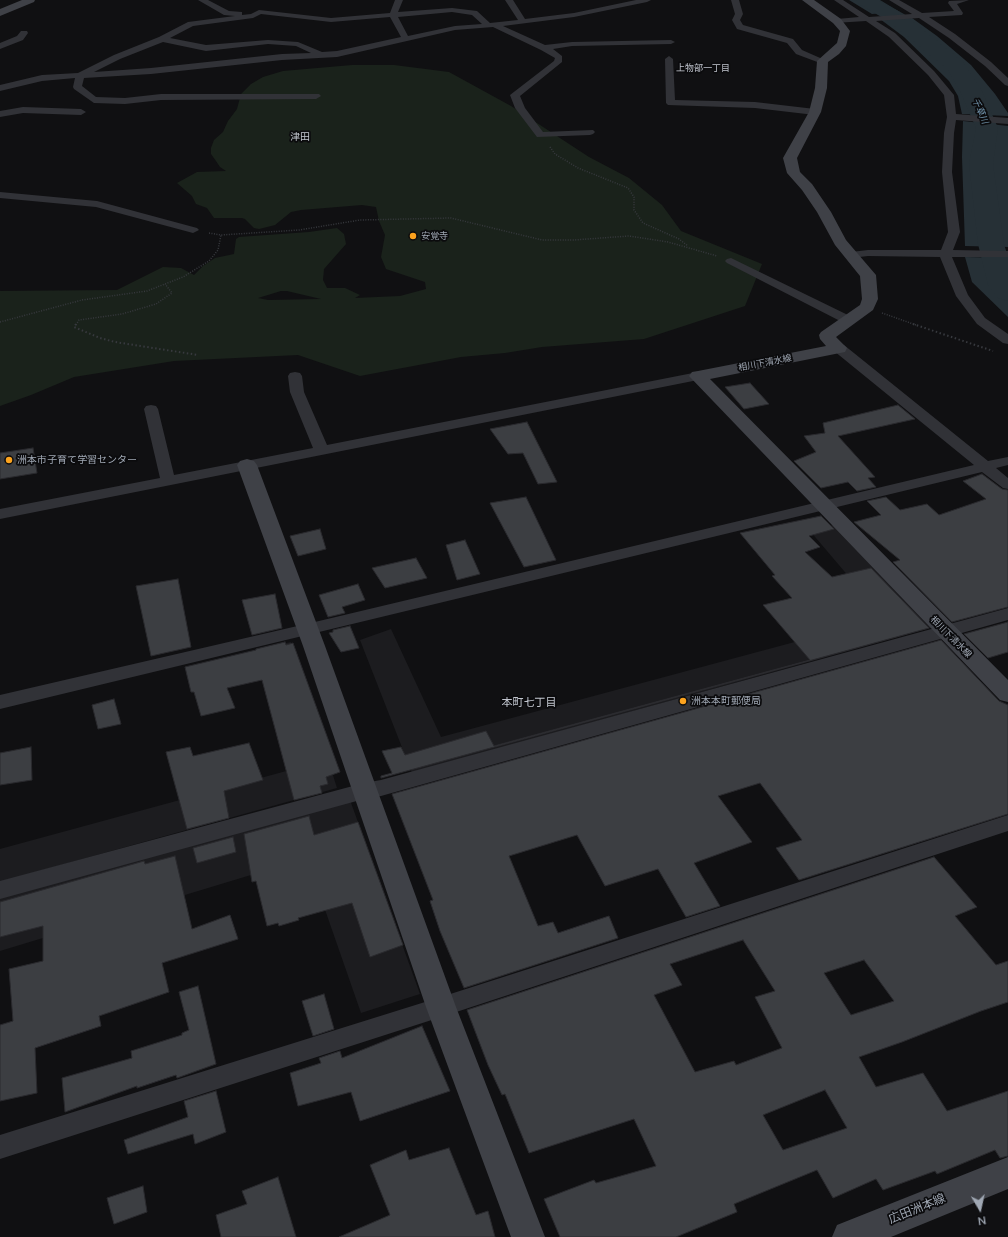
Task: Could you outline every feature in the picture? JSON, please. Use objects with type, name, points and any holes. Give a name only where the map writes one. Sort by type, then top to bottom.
[{"type":"main road","points":[[0,13],[30,0]]},
{"type":"main road","points":[[807,0],[837,21],[845,32],[842,44],[835,52],[823,61],[821,88],[815,112],[790,158],[794,173],[807,186],[824,212],[840,242],[868,275],[870,299],[867,308],[827,335],[828,339],[839,348]]},
{"type":"main road","name":"相川下清水線","points":[[698,376],[839,348]]},
{"type":"main road","name":"相川下清水線","points":[[698,376],[1008,694]]},
{"type":"main road","points":[[247,466],[308,630],[441,1007],[528,1237]]},
{"type":"main road","name":"広田洲本線","points":[[849,1237],[1008,1172]]},
{"type":"street","points":[[202,0],[227,13],[253,16]]},
{"type":"street","points":[[399,0],[394,15],[406,39]]},
{"type":"street","points":[[508,0],[523,22]]},
{"type":"street","points":[[1,86],[42,78],[151,71],[282,56],[337,54],[455,28],[523,22],[574,15],[647,0]]},
{"type":"street","points":[[735,0],[739,14],[736,20],[740,27],[790,41],[799,52],[823,61]]},
{"type":"street","points":[[838,0],[892,34],[931,73],[949,95],[952,117],[949,133],[947,172],[954,232],[945,255],[962,296],[981,321],[1008,340]]},
{"type":"street","points":[[892,0],[920,14],[952,36],[988,64],[1008,83]]},
{"type":"street","points":[[837,21],[920,14],[959,13],[952,3],[965,0]]},
{"type":"street","points":[[467,4],[474,13],[491,25],[544,48],[555,54],[558,58],[558,62],[515,95],[520,108],[540,135],[590,132]]},
{"type":"street","points":[[316,96],[161,97],[125,101],[94,100],[77,87],[81,75],[117,57],[162,40],[191,24],[253,16],[259,12],[331,20],[452,10],[474,13]]},
{"type":"street","points":[[0,46],[20,38],[24,33]]},
{"type":"street","points":[[162,40],[206,48],[268,42],[298,44],[322,55]]},
{"type":"street","points":[[544,48],[572,44],[671,42]]},
{"type":"street","points":[[669,59],[670,103],[755,105],[815,112]]},
{"type":"street","points":[[0,114],[23,110],[81,112]]},
{"type":"street","points":[[952,117],[1008,121]]},
{"type":"street","points":[[0,195],[97,204],[193,230]]},
{"type":"street","points":[[851,255],[868,253],[945,255],[1008,254]]},
{"type":"street","points":[[731,261],[848,320]]},
{"type":"street","points":[[839,348],[1008,485]]},
{"type":"street","points":[[295,376],[297,392],[322,451]]},
{"type":"street","points":[[0,514],[698,376]]},
{"type":"street","points":[[151,409],[168,481]]},
{"type":"street","points":[[0,702],[308,630],[1008,461]]},
{"type":"street","points":[[0,890],[364,791],[381,788],[663,708],[1008,614]]},
{"type":"street","points":[[0,1147],[441,1007],[1008,823]]},
{"type":"path","points":[[540,135],[555,154],[578,168],[628,188],[634,197],[634,210],[643,223],[679,239],[690,247]]},
{"type":"path","points":[[0,322],[82,300],[146,291],[183,277],[209,261],[218,250],[221,235],[299,230],[360,220],[451,218],[468,220],[542,240],[574,240],[629,236],[690,247],[731,261]]},
{"type":"path","points":[[165,284],[172,293],[156,304],[122,314],[79,320],[74,327],[100,338],[115,342],[198,355]]},
{"type":"path","points":[[867,308],[993,352]]},
{"type":"shaded area","points":[[352,65],[394,65],[449,72],[511,106],[589,157],[629,178],[662,205],[681,231],[762,264],[745,306],[644,339],[542,347],[505,353],[461,357],[360,376],[298,355],[174,361],[74,377],[0,406],[0,291],[117,290],[163,267],[181,268],[194,275],[203,266],[215,258],[234,254],[236,239],[239,237],[309,232],[337,228],[344,234],[346,244],[324,269],[323,280],[327,288],[345,288],[360,295],[355,298],[400,296],[426,289],[425,282],[386,269],[381,257],[385,235],[379,221],[376,207],[362,205],[301,210],[291,212],[275,225],[259,229],[254,228],[242,218],[214,218],[207,208],[196,204],[192,196],[177,183],[197,172],[226,171],[220,167],[211,154],[211,148],[214,140],[223,132],[228,121],[237,109],[241,94],[251,84],[263,77],[283,71]],"holes":[[[281,291],[321,299],[268,300],[258,298]]]},
{"type":"shaded area","points":[[837,524],[934,627],[412,773],[360,640],[391,629],[441,737],[884,618],[810,531]]},
{"type":"shaded area","points":[[291,642],[337,788],[0,882],[0,849],[290,770],[255,650]]},
{"type":"shaded area","points":[[350,800],[420,994],[361,1013],[307,858],[0,951],[0,894]]},
{"type":"water","points":[[849,0],[880,0],[900,12],[872,14]]},
{"type":"water","points":[[912,18],[937,36],[971,65],[995,94],[1008,113],[1008,116],[962,114],[958,96],[949,81],[904,37],[880,19]]},
{"type":"water","points":[[963,121],[1008,126],[1008,247],[965,246],[962,157]]},
{"type":"water","points":[[965,257],[1008,258],[1008,317],[972,282]]},
{"type":"building","points":[[750,383],[769,404],[744,409],[725,387]]},
{"type":"building","points":[[898,405],[915,419],[838,436],[875,477],[868,478],[876,487],[857,491],[848,482],[821,488],[794,461],[816,452],[804,436],[825,433],[823,423]]},
{"type":"building","points":[[527,422],[557,482],[538,484],[523,453],[508,454],[490,429]]},
{"type":"building","points":[[33,448],[37,473],[0,479],[0,453]]},
{"type":"building","points":[[982,474],[1002,489],[1008,490],[1008,607],[952,622],[893,562],[900,560],[854,522],[881,515],[867,501],[886,497],[900,510],[927,504],[939,515],[986,499],[963,481]]},
{"type":"building","points":[[526,497],[556,560],[524,567],[490,503]]},
{"type":"building","points":[[821,516],[834,529],[809,536],[820,547],[805,552],[832,577],[871,568],[929,628],[381,778],[381,776],[392,773],[382,751],[401,747],[405,755],[486,731],[494,746],[810,660],[763,605],[792,598],[772,576],[775,575],[740,533]]},
{"type":"building","points":[[320,529],[326,549],[298,556],[290,536]]},
{"type":"building","points":[[465,540],[480,574],[457,580],[446,545]]},
{"type":"building","points":[[416,558],[427,578],[385,588],[372,568]]},
{"type":"building","points":[[178,579],[191,647],[151,656],[136,586]]},
{"type":"building","points":[[358,584],[365,600],[342,607],[345,613],[328,617],[319,595]]},
{"type":"building","points":[[275,594],[282,628],[252,635],[242,600]]},
{"type":"building","points":[[1008,622],[1008,652],[988,658],[964,634]]},
{"type":"building","points":[[350,626],[359,648],[341,652],[329,633],[333,632],[333,630]]},
{"type":"building","points":[[941,640],[999,701],[1008,705],[1008,814],[799,880],[776,848],[802,840],[760,783],[718,796],[752,842],[694,863],[720,906],[686,917],[658,869],[605,886],[577,835],[509,856],[538,926],[553,922],[558,933],[609,916],[618,938],[464,988],[440,931],[430,901],[433,900],[392,794]]},
{"type":"building","points":[[285,642],[286,645],[293,643],[340,772],[326,777],[328,784],[320,786],[322,793],[294,800],[262,680],[227,688],[235,708],[201,716],[194,692],[191,692],[185,667]]},
{"type":"building","points":[[114,699],[121,724],[98,729],[92,705]]},
{"type":"building","points":[[249,743],[263,780],[224,791],[229,818],[187,829],[166,752],[190,747],[193,756]]},
{"type":"building","points":[[31,747],[32,780],[0,785],[0,753]]},
{"type":"building","points":[[309,816],[314,835],[358,822],[403,945],[370,957],[352,903],[298,918],[299,920],[279,926],[278,923],[267,926],[256,881],[252,882],[244,834]]},
{"type":"building","points":[[233,837],[236,852],[197,863],[193,848]]},
{"type":"building","points":[[175,856],[192,929],[230,915],[238,939],[162,963],[169,992],[99,1016],[101,1026],[35,1048],[37,1093],[0,1101],[0,1025],[13,1021],[9,969],[43,961],[43,926],[0,937],[0,902],[144,861],[145,864]]},
{"type":"building","points":[[934,857],[977,907],[955,916],[996,965],[1008,961],[1008,1002],[859,1057],[876,1087],[923,1073],[947,1111],[1008,1091],[1008,1156],[1000,1158],[995,1150],[937,1174],[935,1171],[883,1190],[876,1179],[833,1198],[817,1170],[734,1204],[737,1212],[676,1237],[560,1237],[544,1199],[594,1180],[596,1183],[656,1166],[634,1119],[529,1153],[505,1094],[502,1095],[488,1065],[467,1010]],"holes":[[[743,940],[775,991],[755,997],[782,1048],[736,1065],[734,1061],[695,1072],[654,995],[682,985],[670,964]],[[864,960],[894,1001],[851,1015],[824,973]],[[825,1090],[847,1128],[783,1150],[763,1115]]]},
{"type":"building","points":[[198,986],[216,1064],[177,1078],[176,1075],[137,1088],[137,1086],[65,1112],[62,1078],[132,1058],[131,1051],[182,1035],[182,1033],[189,1030],[179,992]]},
{"type":"building","points":[[324,994],[334,1029],[313,1036],[302,1001]]},
{"type":"building","points":[[422,1026],[450,1091],[360,1121],[351,1092],[298,1106],[290,1073],[321,1063],[319,1058],[340,1051],[342,1058]]},
{"type":"building","points":[[216,1091],[226,1132],[195,1144],[193,1134],[128,1154],[124,1140],[188,1117],[184,1101]]},
{"type":"building","points":[[449,1148],[476,1215],[488,1211],[495,1237],[339,1237],[390,1215],[370,1165],[406,1150],[409,1160]]},
{"type":"building","points":[[278,1177],[296,1237],[221,1237],[216,1215],[247,1204],[242,1191]]},
{"type":"building","points":[[143,1186],[147,1212],[114,1224],[107,1198]]},
{"type":"waterway","name":"千草川","points":[[865,0],[897,18],[956,66],[971,91],[987,128],[981,164],[991,244],[1002,285],[1008,292]]},
{"type":"place","name":"安覚寺","points":[[413,236]]},
{"type":"place","name":"洲本市子育て学習センター","points":[[9,460]]},
{"type":"place","name":"洲本本町郵便局","points":[[683,701]]},
{"type":"district","name":"上物部一丁目","points":[[703,68]]},
{"type":"district","name":"津田","points":[[300,137]]},
{"type":"district","name":"本町七丁目","points":[[529,703]]}]
